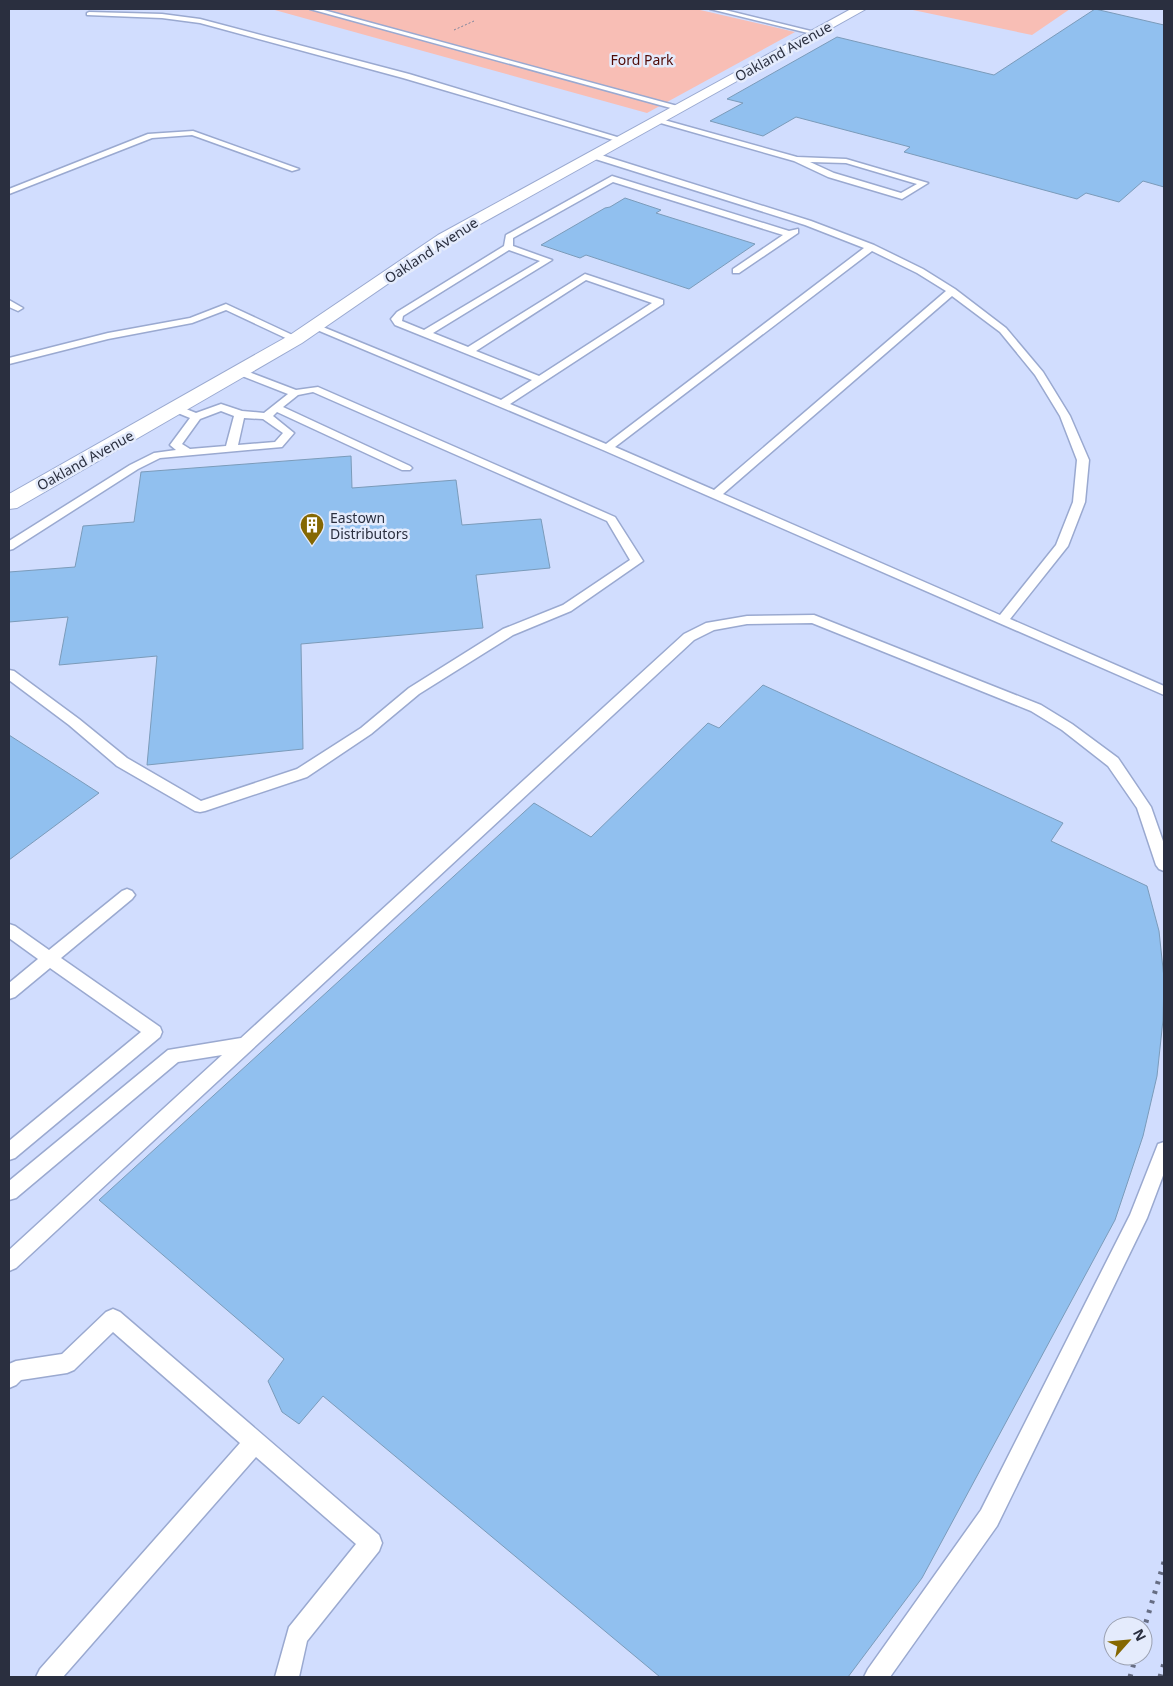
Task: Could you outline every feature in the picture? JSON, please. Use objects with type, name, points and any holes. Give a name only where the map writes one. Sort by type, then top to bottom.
[{"type":"street","name":"Oakland Avenue","points":[[9,503],[296,340],[444,238],[860,9]]},
{"type":"lane","points":[[313,9],[681,108]]},
{"type":"lane","points":[[713,9],[816,33]]},
{"type":"lane","points":[[89,14],[162,16],[200,21],[406,76],[623,140]]},
{"type":"lane","points":[[660,120],[797,159],[831,175],[902,196],[924,183],[846,161],[797,159]]},
{"type":"lane","points":[[9,192],[151,136],[194,133],[295,169]]},
{"type":"lane","points":[[595,156],[808,222],[871,247],[920,271],[952,291],[1003,330],[1038,374],[1065,416],[1083,460],[1080,502],[1062,546],[1003,620]]},
{"type":"lane","points":[[508,247],[509,237],[612,179],[790,234]]},
{"type":"lane","points":[[736,271],[808,222]]},
{"type":"lane","points":[[425,334],[547,260],[508,247]]},
{"type":"lane","points":[[508,247],[396,318],[398,323],[540,380]]},
{"type":"lane","points":[[607,448],[871,247]]},
{"type":"lane","points":[[468,351],[585,277],[660,302],[501,405]]},
{"type":"lane","points":[[715,495],[952,291]]},
{"type":"lane","points":[[9,303],[18,308]]},
{"type":"lane","points":[[9,361],[108,336],[192,320],[226,307],[296,340]]},
{"type":"lane","points":[[315,327],[607,448],[1164,691]]},
{"type":"lane","points":[[240,372],[295,393]]},
{"type":"lane","points":[[9,674],[74,722],[122,762],[200,807],[302,773],[366,731],[414,691],[508,632],[567,608],[636,561],[611,519],[314,389],[295,393],[266,416]]},
{"type":"lane","points":[[9,546],[134,467],[158,455],[278,445],[289,433],[266,416],[240,414],[221,408],[196,417],[176,444],[188,452]]},
{"type":"lane","points":[[276,408],[406,468]]},
{"type":"lane","points":[[177,409],[196,417]]},
{"type":"lane","points":[[231,448],[240,414]]},
{"type":"lane","points":[[9,1262],[689,637],[711,626],[746,620],[814,619],[1036,708],[1068,727],[1113,762],[1144,807],[1164,865]]},
{"type":"lane","points":[[9,992],[127,895]]},
{"type":"lane","points":[[9,930],[154,1032],[9,1152]]},
{"type":"lane","points":[[9,1192],[174,1055],[245,1044]]},
{"type":"lane","points":[[876,1677],[989,1518],[1138,1218],[1164,1150]]},
{"type":"lane","points":[[9,1378],[16,1371],[67,1364],[113,1318],[370,1542],[297,1635],[287,1677]]},
{"type":"lane","points":[[48,1677],[255,1442]]},
{"type":"path","points":[[450,31],[474,21]]},
{"type":"green space","name":"Ford Park","points":[[271,9],[696,9],[795,32],[647,113]]},
{"type":"green space","points":[[908,9],[1070,9],[1032,35]]},
{"type":"building","points":[[1095,9],[1164,25],[1164,187],[1143,181],[1119,202],[1086,193],[1077,199],[904,152],[910,147],[796,117],[763,136],[710,121],[743,103],[727,99],[837,37],[994,75]]},
{"type":"building","points":[[625,198],[661,210],[656,213],[755,244],[689,289],[586,255],[580,258],[541,245]]},
{"type":"building","name":"Eastown Distributors","points":[[351,456],[352,488],[456,480],[462,525],[541,519],[550,568],[476,575],[483,628],[301,644],[303,749],[147,765],[157,656],[59,665],[68,617],[9,622],[9,572],[75,567],[83,526],[134,522],[141,472]]},
{"type":"building","points":[[763,685],[1063,823],[1051,841],[1147,886],[1159,931],[1164,978],[1163,1020],[1157,1076],[1143,1136],[1115,1220],[922,1578],[848,1677],[660,1677],[323,1396],[299,1424],[282,1412],[268,1381],[284,1359],[99,1200],[534,803],[591,837],[708,723],[719,728]]},
{"type":"building","points":[[9,735],[99,793],[9,860]]},
{"type":"railway","points":[[1148,1616],[1164,1562]]},
{"type":"railway","points":[[1160,1677],[1164,1663]]},
{"type":"railway","points":[[1130,1677],[1133,1666]]},
{"type":"place","name":"Eastown Distributors","points":[[312,546]]}]
